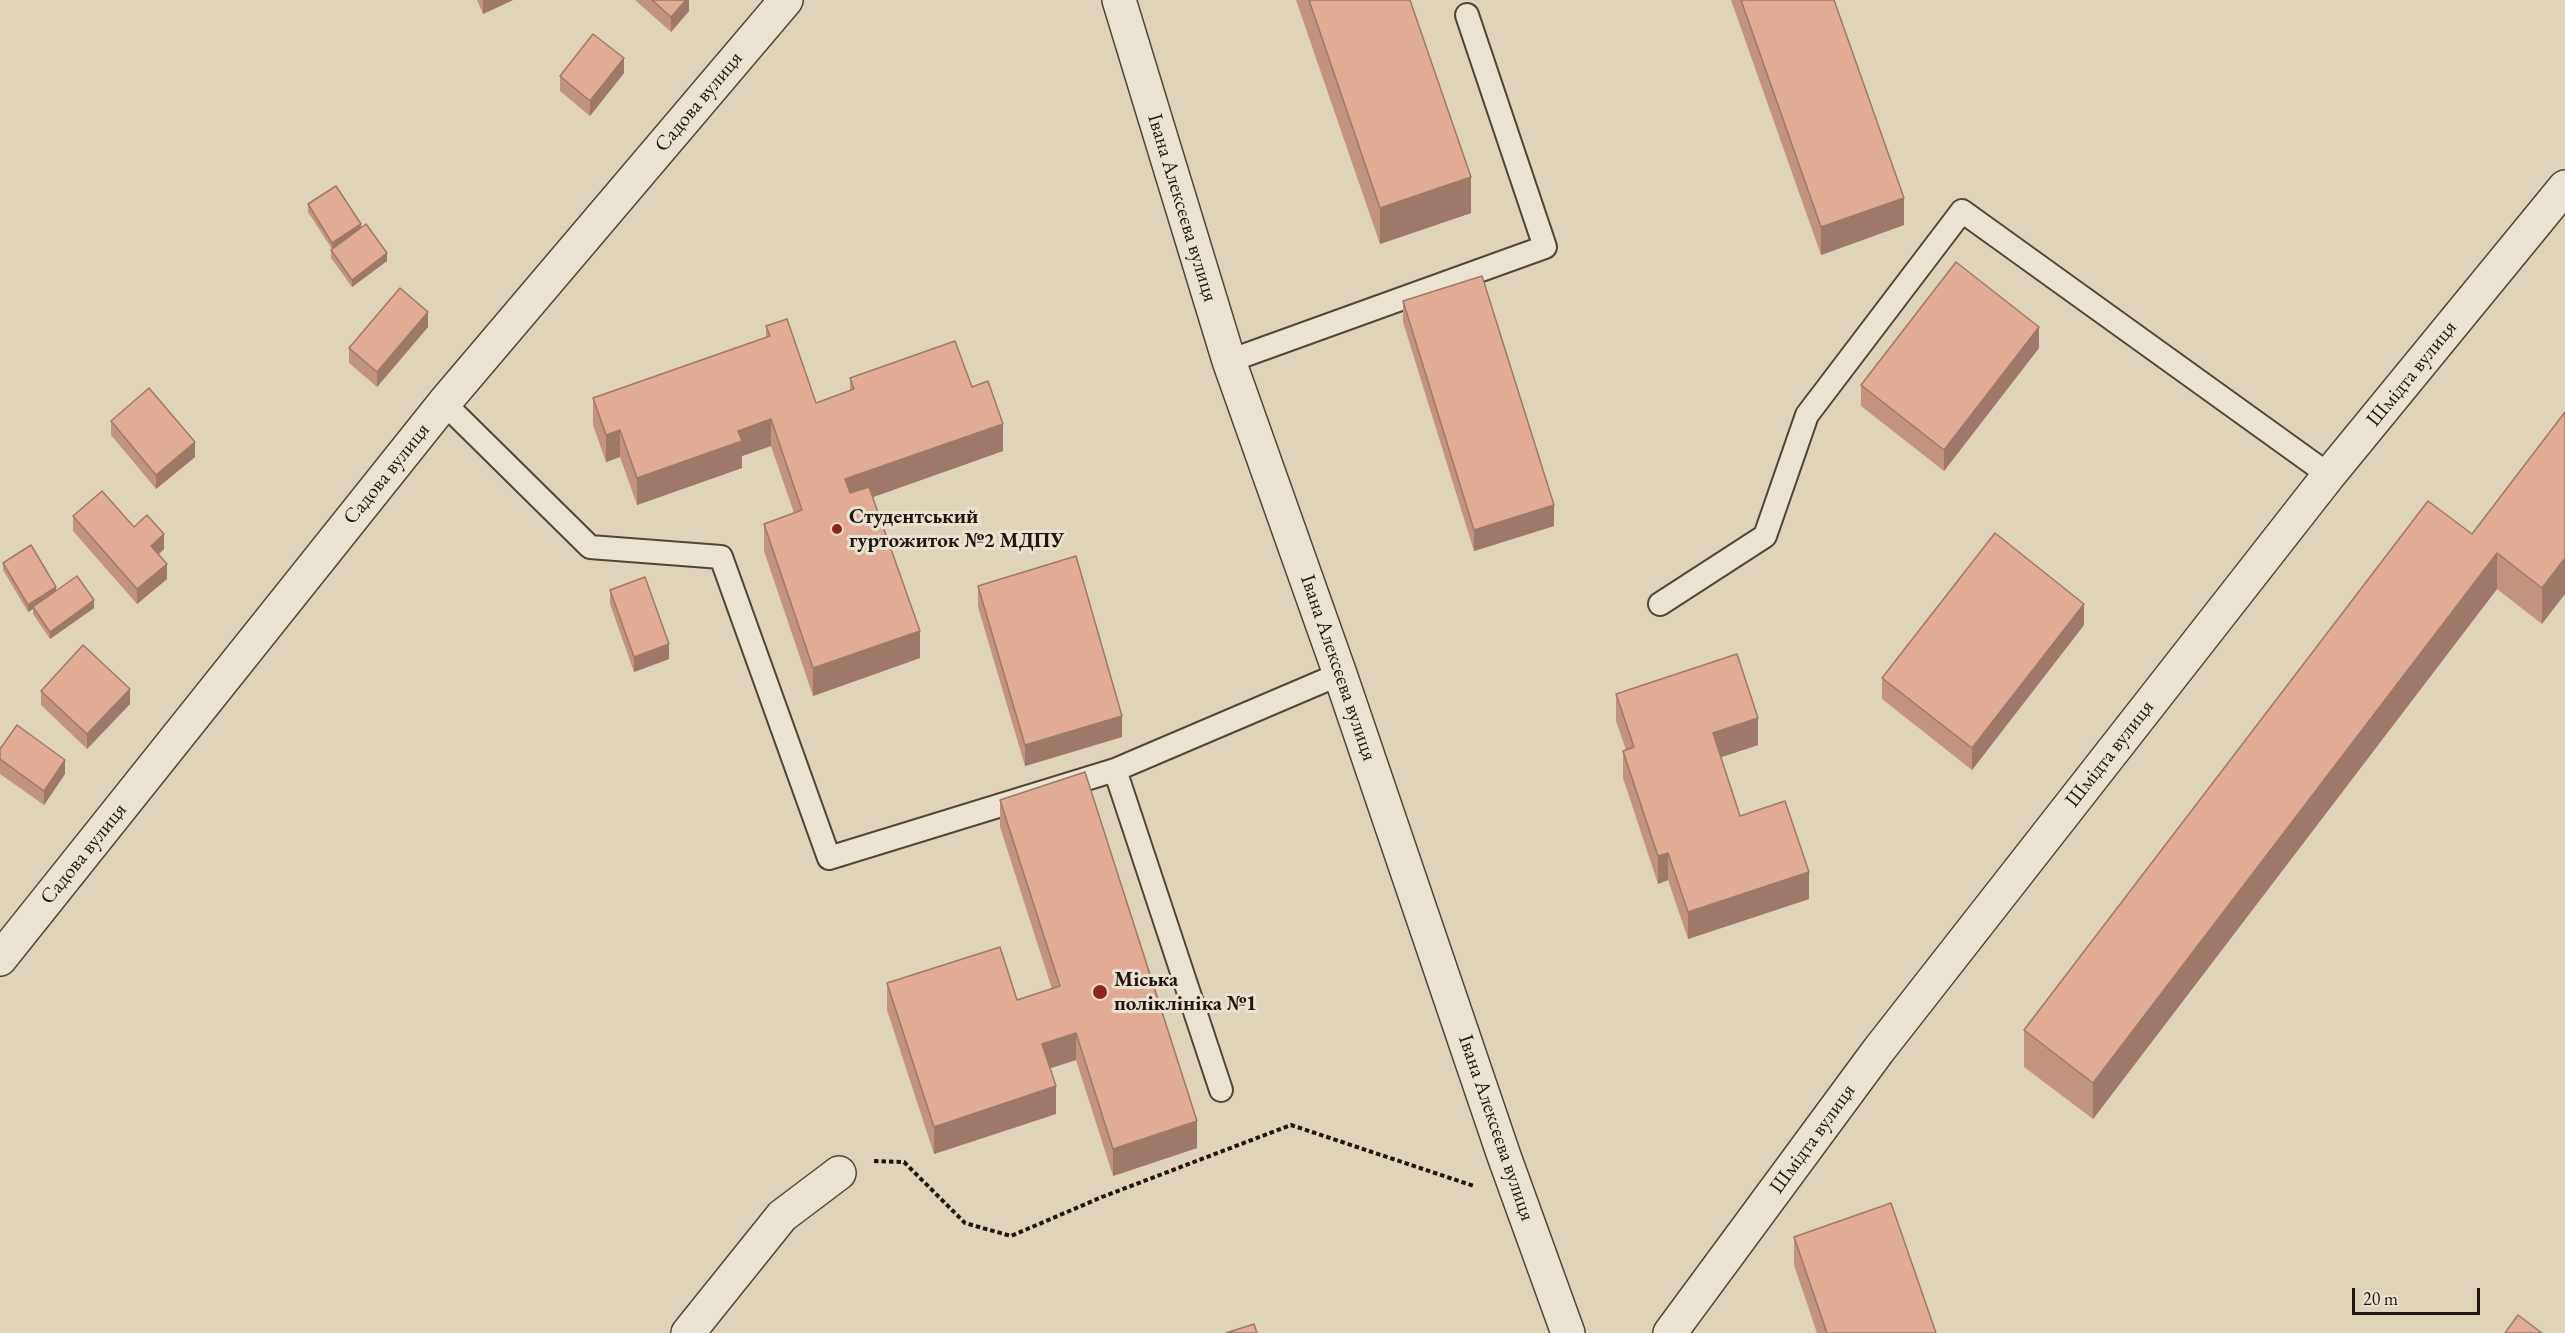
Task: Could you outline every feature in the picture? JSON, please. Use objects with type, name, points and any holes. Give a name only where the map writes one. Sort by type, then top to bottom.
[{"type":"street","name":"Садова вулиця","points":[[0,959],[444,403],[786,0]]},
{"type":"street","name":"Івана Алексєєва вулиця","points":[[1119,0],[1229,361],[1340,674],[1504,1156],[1568,1333]]},
{"type":"street","name":"Шмідта вулиця","points":[[1670,1333],[1878,1051],[2329,476],[2565,187]]},
{"type":"street","points":[[688,1333],[782,1216],[839,1173]]},
{"type":"lane","points":[[1229,361],[1545,247],[1467,15]]},
{"type":"lane","points":[[1660,604],[1765,536],[1807,416],[1962,211],[2329,476]]},
{"type":"lane","points":[[444,403],[590,547],[721,557],[829,858],[1115,770],[1340,674]]},
{"type":"lane","points":[[1115,770],[1221,1090]]},
{"type":"path","points":[[839,1173],[876,1160],[904,1162],[965,1223],[1011,1236],[1102,1197],[1291,1125],[1522,1203]]},
{"type":"building","points":[[652,0],[686,0],[671,17]]},
{"type":"building","points":[[1309,0],[1410,0],[1471,177],[1380,208]]},
{"type":"building","points":[[1741,0],[1834,0],[1904,198],[1821,227]]},
{"type":"building","points":[[593,34],[624,58],[590,101],[560,76]]},
{"type":"building","points":[[336,186],[361,224],[332,243],[308,204]]},
{"type":"building","points":[[366,224],[387,253],[352,280],[331,250]]},
{"type":"building","points":[[1956,262],[2039,327],[1944,450],[1861,385]]},
{"type":"building","points":[[1482,276],[1554,505],[1474,530],[1403,301]]},
{"type":"building","points":[[400,288],[428,312],[377,372],[349,348]]},
{"type":"building","name":"Студентський гуртожиток №2 МДПУ","points":[[787,319],[816,403],[854,389],[850,378],[955,341],[972,387],[988,381],[1003,424],[845,479],[850,493],[869,487],[920,631],[813,668],[764,524],[802,510],[771,419],[738,431],[742,441],[637,478],[620,430],[606,435],[593,398],[770,336],[766,326]]},
{"type":"building","points":[[149,388],[195,442],[156,475],[111,421]]},
{"type":"building","points":[[2565,412],[2565,558],[2542,588],[2497,553],[2093,1083],[2024,1030],[2428,501],[2472,534]]},
{"type":"building","points":[[102,491],[134,527],[147,515],[164,534],[151,546],[167,564],[137,589],[73,516]]},
{"type":"building","points":[[1995,533],[2084,604],[1972,748],[1882,678]]},
{"type":"building","points":[[31,545],[56,587],[28,605],[3,563]]},
{"type":"building","points":[[1076,556],[1122,716],[1025,745],[978,586]]},
{"type":"building","points":[[77,576],[94,600],[50,632],[33,607]]},
{"type":"building","points":[[645,577],[669,644],[634,657],[610,590]]},
{"type":"building","points":[[83,645],[130,689],[87,734],[41,691]]},
{"type":"building","points":[[1737,654],[1758,718],[1713,733],[1740,816],[1785,801],[1809,872],[1688,912],[1668,853],[1658,856],[1623,751],[1634,747],[1616,694]]},
{"type":"building","points":[[17,725],[65,760],[44,791],[0,759],[0,749]]},
{"type":"building","name":"Міська поліклініка №1","points":[[1085,772],[1197,1121],[1113,1149],[1076,1033],[1042,1044],[1056,1086],[934,1127],[887,983],[1000,947],[1017,1000],[1060,986],[1000,800]]},
{"type":"building","points":[[1891,1203],[1936,1333],[1827,1333],[1794,1237]]},
{"type":"building","points":[[2518,1315],[2542,1333],[2505,1333]]},
{"type":"building","points":[[1254,1324],[1257,1333],[1226,1333]]},
{"type":"place","name":"Студентський гуртожиток №2 МДПУ","points":[[837,529]]},
{"type":"place","name":"Міська поліклініка №1","points":[[1100,992]]}]
